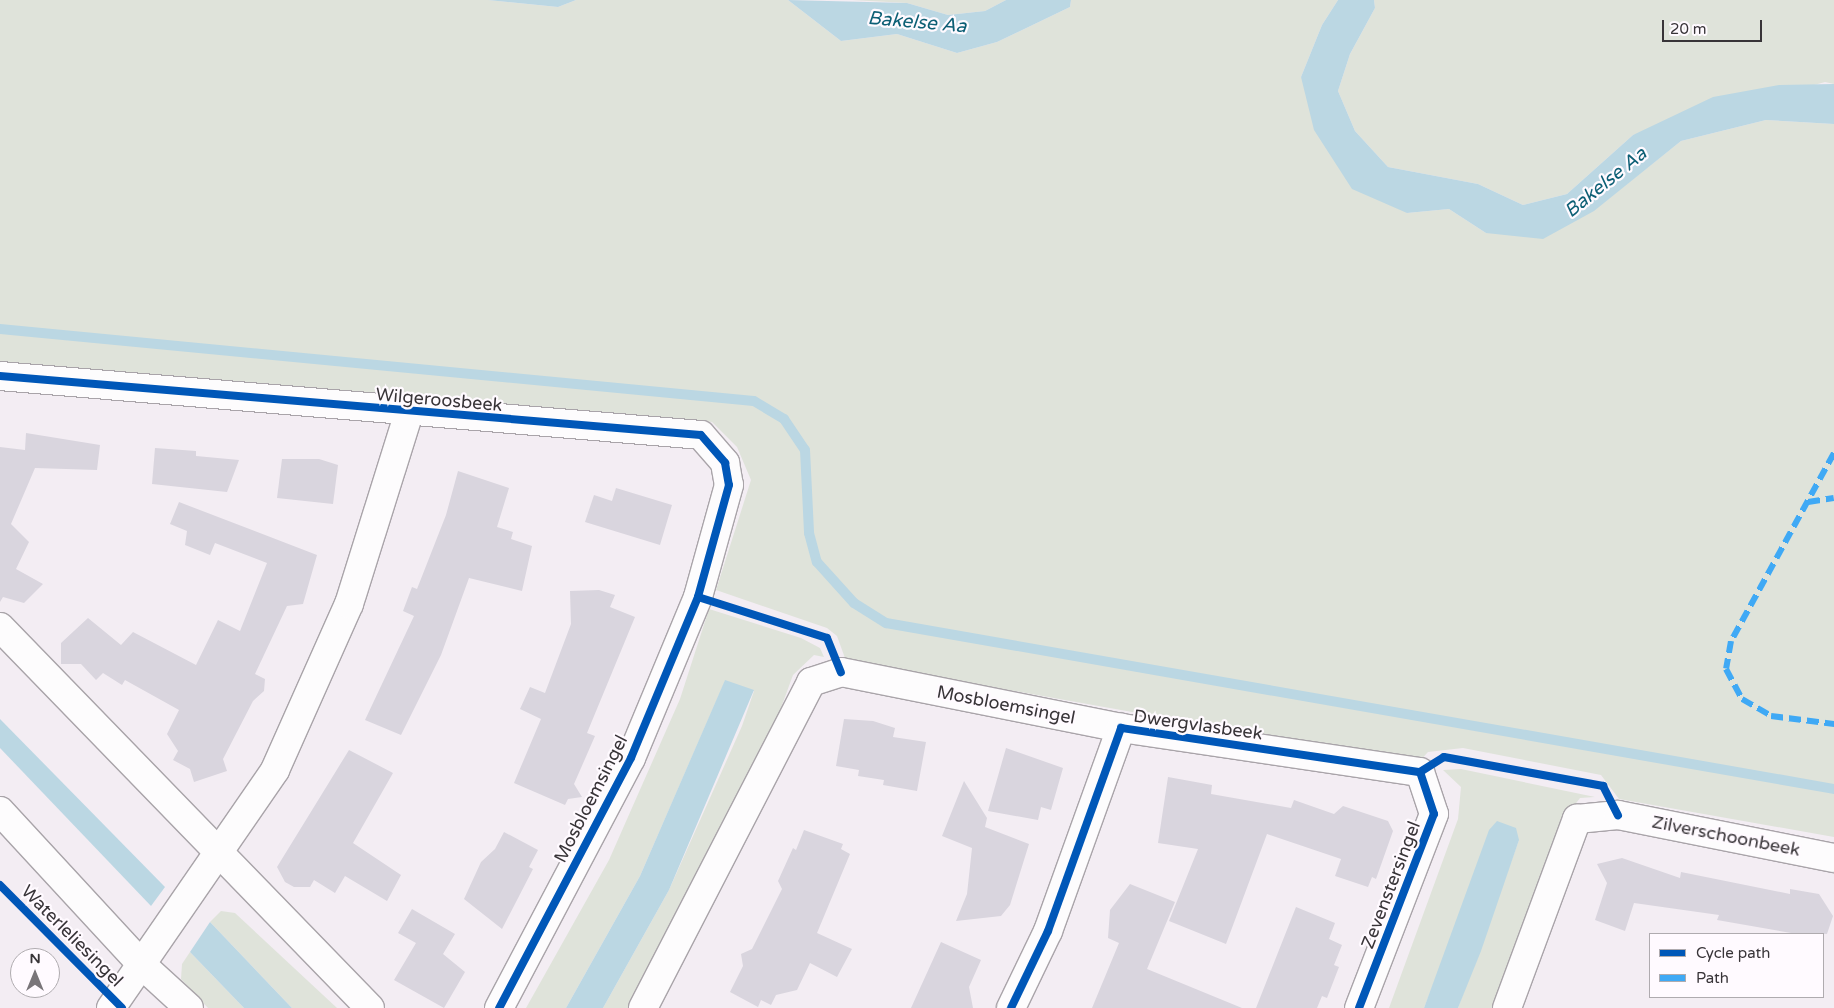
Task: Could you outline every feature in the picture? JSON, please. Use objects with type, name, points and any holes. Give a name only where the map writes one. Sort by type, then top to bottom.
[{"type":"street","name":"Wilgeroosbeek","points":[[0,376],[409,413],[701,435],[725,463],[729,485],[698,597]]},
{"type":"street","name":"Wilgeroosbeek","points":[[111,1008],[219,855],[275,770],[349,604],[409,413]]},
{"type":"street","name":"Mosbloemsingel","points":[[499,1008],[631,758],[698,597]]},
{"type":"street","points":[[0,627],[219,855],[370,1008]]},
{"type":"street","name":"Mosbloemsingel","points":[[643,1008],[811,682],[840,672],[1121,728]]},
{"type":"street","name":"Dwergvlasbeek","points":[[1011,1008],[1048,930],[1121,728],[1420,772]]},
{"type":"street","name":"Zevenstersingel","points":[[1359,1008],[1434,814],[1420,772]]},
{"type":"street","name":"Waterleliesingel","points":[[2,815],[141,964],[188,1008]]},
{"type":"street","name":"Zilverschoonbeek","points":[[1508,1008],[1577,819],[1618,815],[1834,858]]},
{"type":"shaded area","points":[[0,0],[488,0],[558,7],[576,0],[788,0],[841,41],[897,34],[957,53],[997,42],[1070,7],[1071,0],[1338,0],[1322,25],[1301,77],[1407,213],[1449,209],[1486,233],[1593,211],[1681,141],[1766,120],[1834,124],[1834,837],[1619,799],[1601,775],[1463,748],[1428,752],[1418,763],[846,661],[837,636],[827,628],[716,590],[751,480],[737,447],[712,422],[0,366]]},
{"type":"shaded area","points":[[852,0],[1006,0],[985,11],[948,15],[907,3]]},
{"type":"shaded area","points":[[1374,0],[1834,0],[1834,84],[1825,82],[1633,135],[1567,194],[1523,205],[1478,184],[1388,167],[1355,131],[1338,91],[1350,54],[1375,8]]},
{"type":"shaded area","points":[[709,609],[801,638],[820,648],[824,657],[814,655],[793,675],[770,738],[639,1008],[603,1008],[669,890],[742,726],[754,691],[725,681],[640,876],[566,1008],[526,1008],[609,860],[680,699]]},
{"type":"shaded area","points":[[1461,769],[1595,797],[1580,798],[1564,819],[1495,1008],[1458,1008],[1519,840],[1451,939],[1424,1008],[1389,1008],[1458,819],[1461,787],[1443,770]]},
{"type":"shaded area","points":[[221,911],[235,913],[337,1008],[292,1008],[210,922]]},
{"type":"shaded area","points":[[190,952],[244,1008],[208,1008],[181,979],[182,964]]},
{"type":"water","points":[[488,0],[576,0],[558,7]]},
{"type":"water","name":"Bakelse Aa","points":[[788,0],[907,3],[948,15],[985,11],[1006,0],[1071,0],[1070,7],[997,42],[957,53],[897,34],[841,41]]},
{"type":"water","name":"Bakelse Aa","points":[[1338,0],[1374,0],[1375,8],[1350,54],[1338,91],[1355,131],[1388,167],[1478,184],[1523,205],[1567,194],[1633,135],[1713,97],[1779,85],[1834,84],[1834,124],[1766,120],[1681,141],[1594,211],[1543,239],[1486,233],[1449,209],[1407,213],[1352,189],[1314,130],[1301,77],[1322,25]]},
{"type":"water","points":[[725,680],[754,690],[669,890],[603,1008],[566,1008],[640,876]]},
{"type":"water","points":[[0,719],[165,887],[151,906],[0,748]]},
{"type":"water","points":[[1497,821],[1516,828],[1519,840],[1481,951],[1458,1008],[1424,1008],[1489,830]]},
{"type":"water","points":[[210,922],[292,1008],[244,1008],[190,952]]},
{"type":"building","points":[[26,433],[100,445],[97,470],[35,468],[11,524],[29,542],[16,569],[43,584],[24,603],[3,597],[0,602],[0,447],[25,450]]},
{"type":"building","points":[[155,448],[196,451],[196,456],[239,460],[227,492],[152,484]]},
{"type":"building","points":[[282,459],[319,459],[338,465],[333,504],[277,498]]},
{"type":"building","points":[[458,471],[509,488],[497,527],[513,532],[511,539],[532,546],[522,591],[469,578],[441,655],[401,735],[365,720],[414,616],[403,611],[412,587],[417,589],[446,515]]},
{"type":"building","points":[[616,488],[672,505],[660,545],[585,522],[594,495],[612,501]]},
{"type":"building","points":[[179,502],[317,555],[303,604],[287,606],[255,674],[265,679],[264,691],[253,701],[223,759],[227,771],[194,782],[190,769],[173,760],[178,751],[167,734],[179,710],[125,680],[122,685],[103,673],[96,680],[81,664],[61,664],[61,643],[88,618],[121,645],[133,632],[196,665],[218,620],[240,631],[267,563],[215,543],[210,555],[185,545],[187,531],[170,524]]},
{"type":"building","points":[[599,590],[615,595],[610,607],[635,617],[587,733],[595,736],[574,784],[582,797],[568,799],[565,805],[514,783],[541,719],[520,709],[530,687],[545,693],[571,624],[570,591]]},
{"type":"building","points":[[844,719],[873,721],[895,728],[893,737],[926,742],[917,791],[883,785],[884,780],[858,776],[859,770],[836,766]]},
{"type":"building","points":[[1006,748],[1063,768],[1051,810],[1041,807],[1038,820],[988,811]]},
{"type":"building","points":[[349,750],[393,773],[353,843],[401,875],[387,901],[345,876],[335,893],[314,880],[310,887],[294,887],[285,882],[277,867]]},
{"type":"building","points":[[1168,777],[1212,785],[1211,794],[1291,808],[1294,800],[1334,814],[1343,806],[1388,821],[1393,831],[1376,879],[1372,877],[1368,887],[1335,876],[1341,859],[1267,834],[1226,944],[1169,921],[1198,849],[1158,843]]},
{"type":"building","points":[[964,781],[987,818],[985,827],[1029,844],[1010,905],[1001,916],[956,921],[967,894],[972,848],[942,836]]},
{"type":"building","points":[[804,830],[843,844],[841,849],[850,854],[817,933],[852,949],[837,977],[810,963],[797,990],[776,995],[771,1005],[761,1000],[758,1007],[730,992],[743,966],[741,954],[752,949],[782,889],[778,881],[793,848],[796,850]]},
{"type":"building","points":[[504,832],[538,850],[529,867],[533,869],[502,929],[464,899],[481,862],[495,849]]},
{"type":"building","points":[[1622,858],[1680,878],[1681,872],[1790,894],[1790,889],[1819,894],[1833,916],[1827,934],[1791,933],[1717,920],[1719,915],[1634,903],[1625,931],[1595,920],[1607,883],[1597,864]]},
{"type":"building","points":[[1130,884],[1175,902],[1147,969],[1242,1008],[1092,1008],[1119,943],[1108,938],[1110,910]]},
{"type":"building","points":[[1296,907],[1335,923],[1329,939],[1342,945],[1334,965],[1339,967],[1327,998],[1322,996],[1317,1008],[1256,1008]]},
{"type":"building","points":[[412,909],[455,934],[443,954],[465,972],[444,1008],[394,980],[416,943],[398,933]]},
{"type":"building","points":[[941,942],[981,960],[969,987],[973,1008],[911,1008]]},
{"type":"waterway","points":[[0,329],[754,401],[784,419],[805,450],[809,533],[817,562],[854,603],[886,623],[1834,789]]},
{"type":"marked path","points":[[1834,453],[1731,641],[1726,669],[1742,699],[1771,716],[1834,724]]},
{"type":"marked path","points":[[1808,502],[1834,498]]},
{"type":"cycle path","points":[[0,376],[701,435],[725,463],[729,485],[698,597],[631,758],[499,1008]]},
{"type":"cycle path","points":[[698,597],[827,638],[841,672]]},
{"type":"cycle path","points":[[1011,1008],[1048,931],[1121,728],[1420,772]]},
{"type":"cycle path","points":[[1420,772],[1444,757],[1603,786],[1618,815]]},
{"type":"cycle path","points":[[1359,1008],[1434,814],[1420,772]]},
{"type":"cycle path","points":[[0,885],[122,1008]]}]
